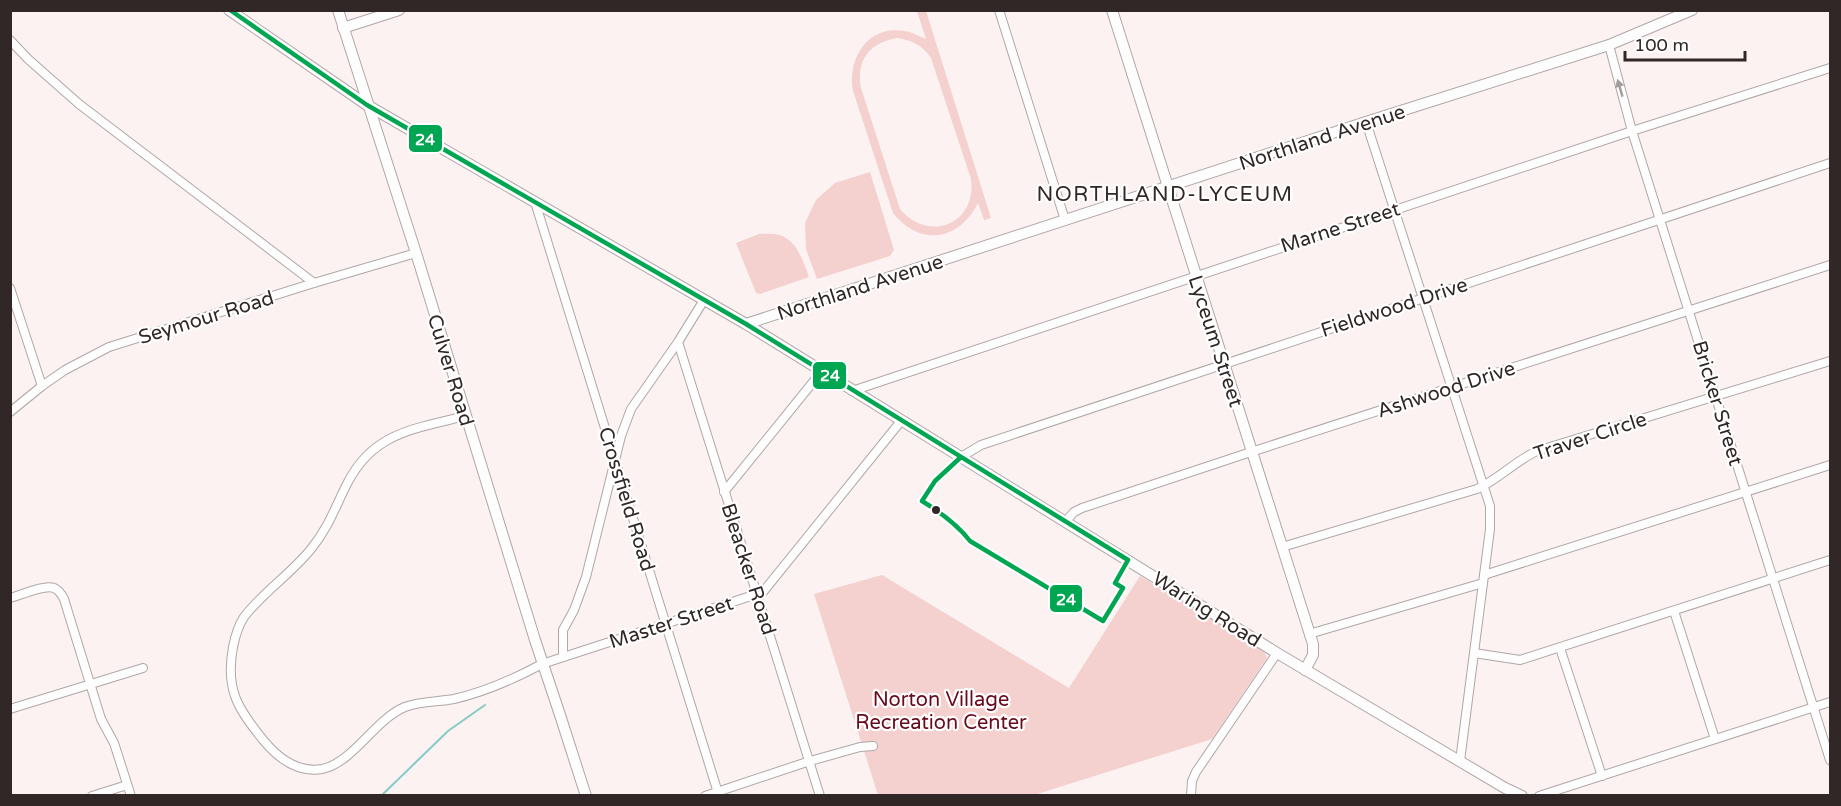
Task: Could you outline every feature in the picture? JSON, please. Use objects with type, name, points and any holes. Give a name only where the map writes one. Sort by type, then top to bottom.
[{"type":"street","points":[[229,10],[367,105]]},
{"type":"street","name":"Culver Road","points":[[338,10],[416,253],[542,664],[586,795]]},
{"type":"street","points":[[343,28],[399,10]]},
{"type":"street","points":[[999,10],[1065,220]]},
{"type":"street","name":"Lyceum Street","points":[[1112,10],[1313,644],[1313,655],[1305,670]]},
{"type":"street","name":"Northland Avenue","points":[[746,324],[1609,45],[1692,10]]},
{"type":"street","points":[[10,40],[79,104],[314,283]]},
{"type":"street","name":"Bricker Street","points":[[1609,45],[1632,131],[1830,760]]},
{"type":"street","name":"Marne Street","points":[[852,391],[1195,275],[1830,68]]},
{"type":"street","name":"Waring Road","points":[[367,105],[746,324],[1305,670],[1505,788],[1522,795]]},
{"type":"street","points":[[1366,122],[1490,506],[1491,518],[1484,579],[1460,761]]},
{"type":"street","name":"Fieldwood Drive","points":[[961,457],[981,445],[1223,363],[1830,163]]},
{"type":"street","name":"Crossfield Road","points":[[535,202],[718,794]]},
{"type":"street","name":"Seymour Road","points":[[10,412],[42,386],[79,362],[110,347],[416,253]]},
{"type":"street","name":"Ashwood Drive","points":[[1066,521],[1082,508],[1830,265]]},
{"type":"street","points":[[10,288],[42,386]]},
{"type":"street","points":[[563,657],[563,630],[586,577],[621,436],[631,409],[704,300]]},
{"type":"street","name":"Bleacker Road","points":[[678,342],[820,795]]},
{"type":"street","name":"Traver Circle","points":[[1282,548],[1470,492],[1484,486],[1515,463],[1537,451],[1830,361]]},
{"type":"street","points":[[724,492],[822,371]]},
{"type":"street","name":"Master Street","points":[[465,416],[391,437],[377,445],[355,470],[332,519],[310,550],[243,619],[233,650],[230,674],[232,691],[246,719],[274,753],[293,766],[309,770],[325,768],[339,762],[395,712],[407,706],[477,693],[511,681],[542,664],[763,592],[901,421]]},
{"type":"street","points":[[1310,634],[1830,465]]},
{"type":"street","points":[[1474,653],[1520,660],[1830,560]]},
{"type":"street","points":[[10,598],[47,587],[61,592],[101,719],[114,743],[131,795]]},
{"type":"street","points":[[1674,611],[1715,739]]},
{"type":"street","points":[[1560,648],[1602,776]]},
{"type":"street","points":[[1191,795],[1192,781],[1196,772],[1277,652]]},
{"type":"street","points":[[10,709],[143,668]]},
{"type":"street","points":[[1539,795],[1830,702]]},
{"type":"street","points":[[705,795],[718,794],[810,761],[860,747],[873,746]]},
{"type":"street","points":[[92,795],[128,785]]},
{"type":"green space","points":[[917,11],[926,11],[991,218],[984,220],[978,203],[970,216],[960,225],[950,232],[938,235],[927,235],[915,231],[893,213],[853,91],[852,79],[853,67],[863,46],[880,33],[904,31],[926,39]],"holes":[[[897,38],[920,46],[931,58],[971,179],[971,195],[959,218],[936,227],[911,219],[900,209],[861,88],[861,69],[867,54],[879,44]]]},
{"type":"green space","points":[[870,172],[894,250],[890,256],[817,279],[806,249],[805,223],[816,200],[835,183]]},
{"type":"green space","points":[[759,234],[777,234],[790,241],[795,246],[809,277],[760,294],[756,293],[736,243]]},
{"type":"green space","name":"Norton Village Recreation Center","points":[[882,575],[1069,688],[1140,576],[1264,651],[1267,658],[1212,739],[1034,795],[878,795],[814,594]]},
{"type":"waterway","points":[[381,796],[448,731],[485,705]]},
{"type":"transit line","name":"24","points":[[230,10],[367,105],[746,324],[1128,560],[1115,583],[1123,588],[1103,621],[970,541],[960,529],[922,501],[935,481],[961,457]]},
{"type":"district","name":"NORTHLAND-LYCEUM","points":[[1165,194]]}]
